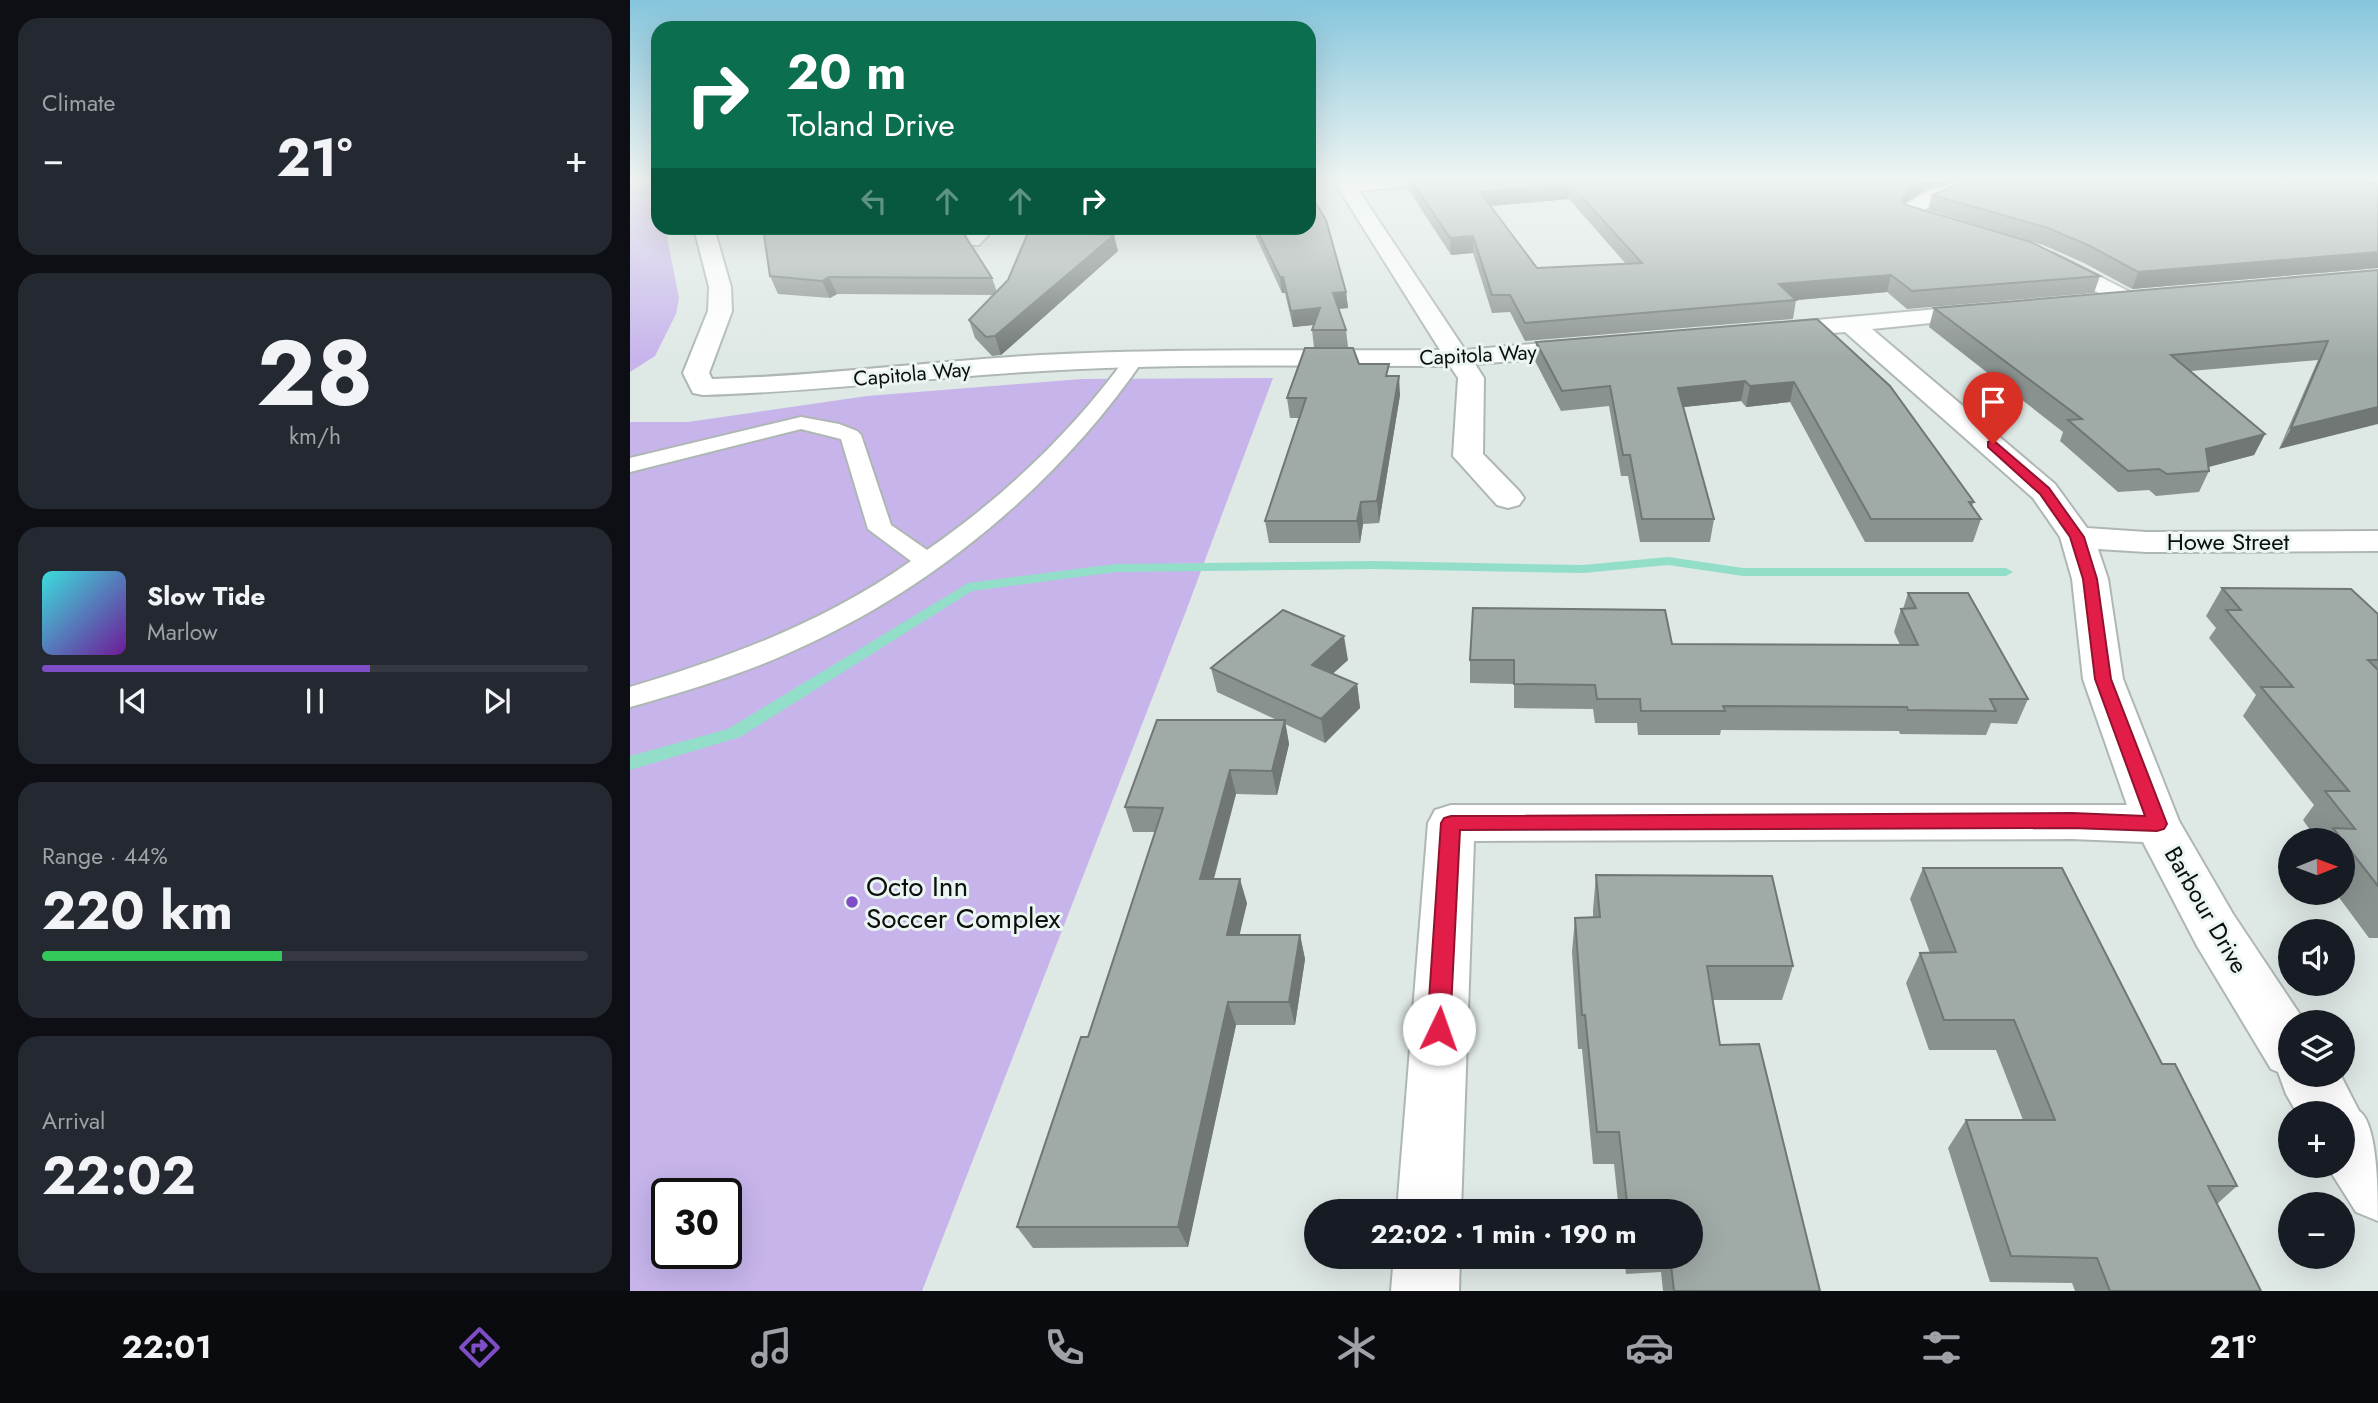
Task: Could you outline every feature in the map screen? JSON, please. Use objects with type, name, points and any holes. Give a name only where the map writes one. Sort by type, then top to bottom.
[{"type":"street","name":"Capitola Way","points":[[707,238],[720,287],[720,311],[696,373],[703,387],[738,388],[1039,363],[1135,359],[1458,358],[1614,345]]},
{"type":"street","points":[[1380,238],[1471,378],[1468,456],[1508,498]]},
{"type":"street","points":[[2030,250],[2065,263],[2128,300]]},
{"type":"street","points":[[2086,303],[2156,297]]},
{"type":"street","points":[[1754,333],[2003,311]]},
{"type":"street","name":"Barbour Drive","points":[[1851,324],[2020,468],[2044,491],[2077,537],[2090,579],[2103,679],[2157,824],[2216,930],[2278,1029]]},
{"type":"street","name":"Howe Street","points":[[2077,537],[2146,542],[2378,541]]},
{"type":"street","points":[[1430,1199],[1451,823],[2072,821],[2157,824]]},
{"type":"street","points":[[2355,1154],[2378,1190]]},
{"type":"street","points":[[1425,1291],[1426,1269]]},
{"type":"lane","points":[[630,697],[715,671],[782,644],[846,614],[927,561],[1026,483],[1096,412],[1135,359]]},
{"type":"lane","points":[[630,465],[801,423],[832,428],[850,435],[880,529],[927,561]]},
{"type":"shaded area","points":[[630,238],[667,238],[679,298],[676,314],[655,356],[630,372]]},
{"type":"shaded area","name":"Octo Inn Soccer Complex","points":[[1273,378],[1186,611],[922,1291],[630,1291],[630,422],[688,422],[867,396],[1082,379]]},
{"type":"building","points":[[764,238],[967,238],[992,278],[829,277],[822,281],[770,276]]},
{"type":"building","points":[[1026,238],[1110,238],[995,336],[986,337],[969,320],[1008,280]]},
{"type":"building","points":[[1261,238],[1331,238],[1346,292],[1333,293],[1346,330],[1312,330],[1320,308],[1291,311],[1283,277],[1280,277]]},
{"type":"building","points":[[1474,238],[1515,238],[1537,268],[1642,263],[1619,238],[2018,238],[2100,276],[1912,291],[1891,275],[1779,284],[1796,300],[1525,323],[1510,295],[1492,295]]},
{"type":"building","points":[[2072,238],[2378,238],[2378,252],[2138,272]]},
{"type":"building","points":[[2378,270],[2378,407],[2291,428],[2328,341],[2171,355],[2265,434],[2206,449],[2209,471],[2167,474],[2159,469],[2128,471],[2068,420],[2082,419],[1934,308]]},
{"type":"building","points":[[1817,319],[1890,386],[1974,502],[1969,502],[1981,519],[1871,519],[1794,382],[1750,386],[1745,381],[1678,388],[1714,519],[1642,519],[1630,455],[1623,455],[1610,386],[1562,391],[1536,342]]},
{"type":"building","points":[[1305,348],[1353,348],[1359,364],[1389,364],[1386,376],[1399,376],[1377,501],[1361,502],[1357,521],[1265,521],[1306,398],[1287,398]]},
{"type":"building","points":[[2222,588],[2351,589],[2378,614],[2378,660],[2368,660],[2378,670],[2378,886],[2356,858],[2356,828],[2325,791],[2349,791],[2261,687],[2293,687],[2226,610],[2241,610]]},
{"type":"building","points":[[1908,593],[1968,593],[2028,699],[1990,699],[1996,711],[1908,710],[1907,707],[1723,706],[1725,711],[1641,711],[1640,699],[1597,699],[1595,685],[1514,684],[1514,660],[1470,660],[1473,608],[1665,610],[1672,644],[1918,645],[1901,609],[1916,608]]},
{"type":"building","points":[[1283,610],[1344,636],[1312,665],[1357,684],[1321,719],[1211,668]]},
{"type":"building","points":[[1157,720],[1285,720],[1272,771],[1230,770],[1200,879],[1240,879],[1227,935],[1300,935],[1289,1002],[1228,1002],[1178,1227],[1017,1227],[1081,1037],[1088,1037],[1163,808],[1125,807]]},
{"type":"building","points":[[1923,868],[2062,868],[2162,1064],[2175,1064],[2237,1186],[2208,1186],[2261,1291],[2110,1291],[2097,1258],[2011,1256],[1966,1120],[2055,1120],[2014,1020],[1944,1020],[1920,953],[1956,952]]},
{"type":"building","points":[[1596,875],[1772,876],[1793,966],[1707,966],[1720,1045],[1759,1044],[1820,1291],[1674,1291],[1671,1269],[1703,1269],[1703,1199],[1627,1199],[1619,1132],[1597,1132],[1585,1015],[1582,1015],[1575,918],[1600,917]]},
{"type":"waterway","points":[[630,763],[734,733],[968,587],[1116,568],[1373,565],[1583,569],[1668,561],[1743,572],[2006,572]]},
{"type":"place","name":"Octo Inn Soccer Complex","points":[[852,902]]},
{"type":"route","points":[[1439,1029],[1451,823],[2072,821],[2157,824],[2103,679],[2090,579],[2077,537],[2044,491],[1993,444]]}]
